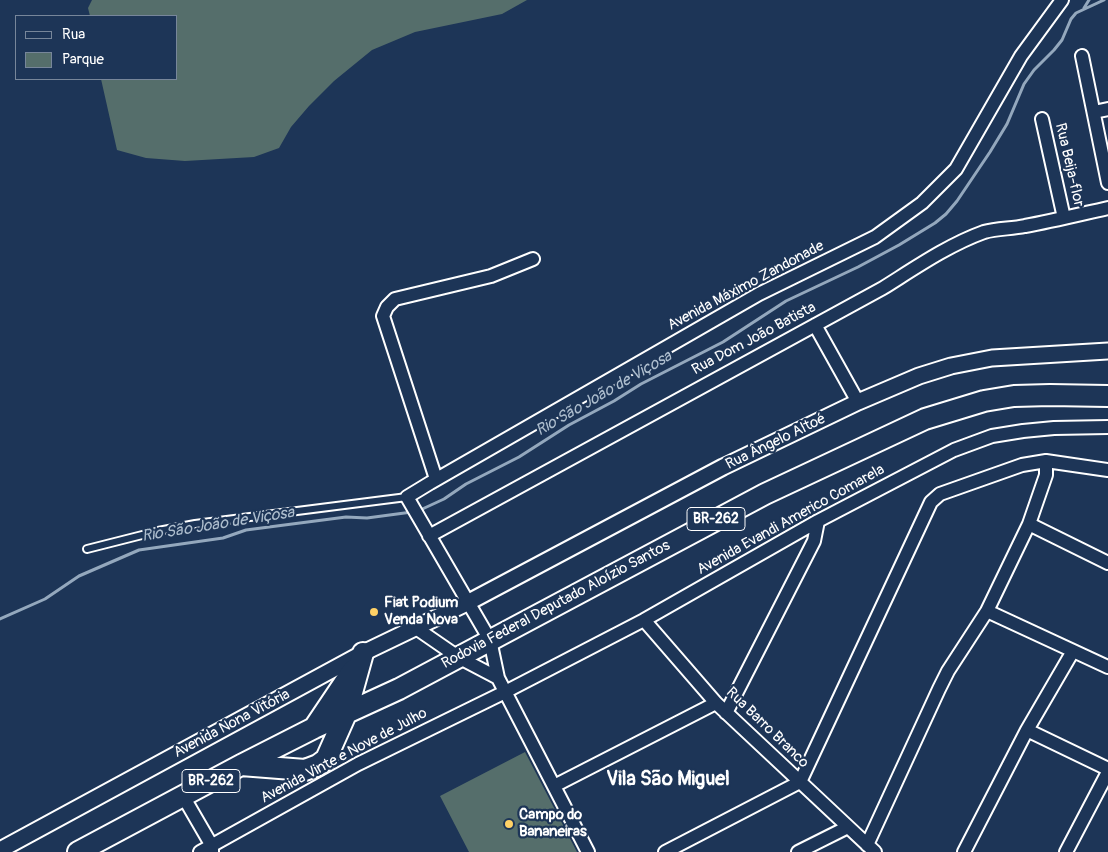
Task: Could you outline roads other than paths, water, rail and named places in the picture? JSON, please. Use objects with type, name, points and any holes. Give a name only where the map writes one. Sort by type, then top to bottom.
[{"type":"highway","name":"Rodovia Federal Deputado Aloízio Santos","points":[[78,852],[241,765],[314,728],[399,689],[765,494],[925,419],[984,401],[1014,396],[1108,396]]},
{"type":"highway","points":[[241,765],[304,770],[318,765],[326,759],[346,714],[364,653]]},
{"type":"highway","points":[[314,728],[364,653]]},
{"type":"street","name":"Avenida Máximo Zandonade","points":[[408,499],[436,479],[759,294],[875,236],[922,203],[956,169],[1021,56],[1062,0]]},
{"type":"street","points":[[1082,56],[1108,183]]},
{"type":"street","points":[[1094,112],[1108,109]]},
{"type":"street","name":"Rua Beija-flor","points":[[1042,119],[1064,218]]},
{"type":"street","name":"Rua Dom João Batista","points":[[427,532],[815,325],[968,239],[1001,228],[1023,227],[1108,208]]},
{"type":"street","points":[[436,479],[383,316],[387,307],[395,300],[491,276],[533,259]]},
{"type":"street","points":[[815,325],[858,402]]},
{"type":"street","name":"Rua Ângelo Altoé","points":[[467,603],[723,468],[858,402],[919,376],[951,366],[992,358],[1108,351]]},
{"type":"street","name":"Avenida Evandi Americo Comarela","points":[[505,692],[644,620],[818,521],[954,450],[992,436],[1054,428],[1108,427]]},
{"type":"street","points":[[665,852],[800,782],[931,502],[940,494],[1022,464],[1046,461],[1108,470]]},
{"type":"street","points":[[871,848],[948,671],[987,611],[1030,524],[1046,475],[1046,461]]},
{"type":"street","points":[[408,499],[490,640],[498,678],[588,852]]},
{"type":"street","points":[[726,713],[814,541],[818,521]]},
{"type":"street","points":[[1030,524],[1108,563]]},
{"type":"street","name":"Avenida Nona Vitória","points":[[0,850],[364,653],[467,603]]},
{"type":"street","points":[[987,611],[1108,667]]},
{"type":"street","name":"Rua Barro Branco","points":[[644,620],[716,703],[871,848]]},
{"type":"street","points":[[416,628],[458,657],[498,678]]},
{"type":"street","points":[[964,852],[1027,730],[1073,651]]},
{"type":"street","name":"Avenida Vinte e Nove de Julho","points":[[200,852],[212,849],[358,764],[505,692]]},
{"type":"street","points":[[554,786],[716,703]]},
{"type":"street","points":[[1027,730],[1108,771],[1066,852]]},
{"type":"street","points":[[183,796],[212,849]]},
{"type":"street","points":[[798,852],[848,827]]},
{"type":"lane","points":[[87,549],[158,531],[195,524],[408,499]]},
{"type":"waterway","name":"Rio São João de Viçosa","points":[[1084,8],[1089,0]]},
{"type":"waterway","name":"Rio São João de Viçosa","points":[[418,511],[444,499],[466,484],[519,457],[569,425],[641,384],[723,342],[786,301],[858,267],[935,223],[957,201],[990,152],[1007,124],[1024,84],[1034,70],[1062,40],[1071,19],[1076,13],[1104,0]]},
{"type":"waterway","name":"Rio São João de Viçosa","points":[[0,619],[45,599],[79,576],[139,550],[223,538],[246,530],[346,517],[367,518],[412,512]]},
{"type":"place","name":"Fiat Podium Venda Nova","points":[[374,612]]},
{"type":"place","name":"Campo do Bananeiras","points":[[509,824]]},
{"type":"district","name":"Vila São Miguel","points":[[668,780]]}]
